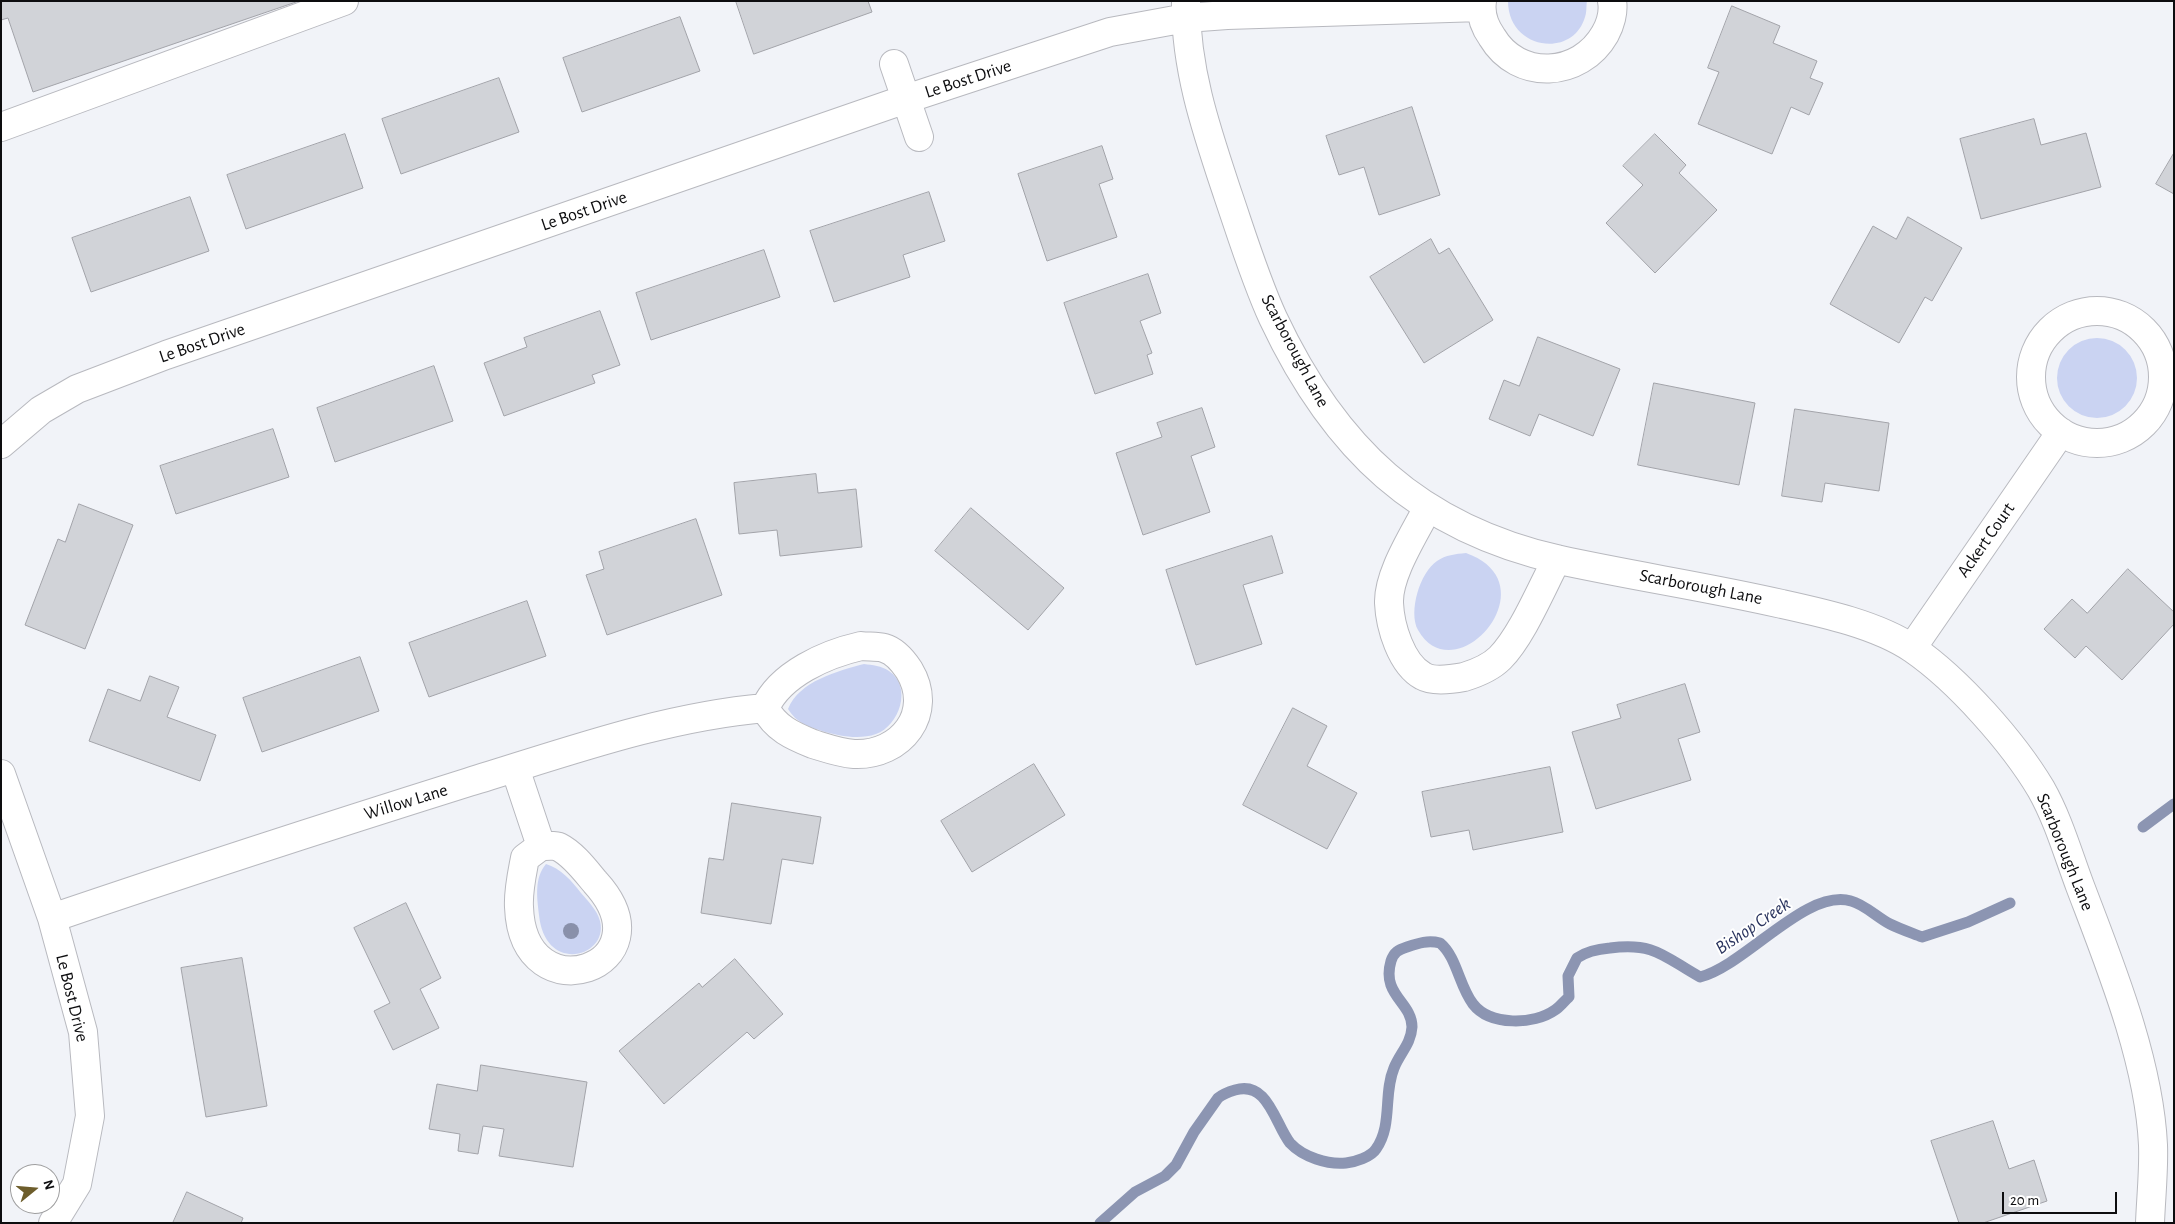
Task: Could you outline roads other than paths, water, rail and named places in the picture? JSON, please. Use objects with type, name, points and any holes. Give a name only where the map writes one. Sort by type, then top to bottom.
[{"type":"street","points":[[1,127],[344,1]]},
{"type":"street","points":[[1481,4],[1486,29],[1498,48],[1516,62],[1537,69],[1560,68],[1580,61],[1598,46],[1609,26],[1612,1]]},
{"type":"street","name":"Le Bost Drive","points":[[1,444],[41,410],[77,389],[166,355],[906,100],[1110,32],[1186,10],[1481,4]]},
{"type":"street","name":"Scarborough Lane","points":[[1186,10],[1190,68],[1203,121],[1250,261],[1272,316],[1300,369],[1330,416],[1366,459],[1428,509],[1490,539],[1557,559],[1707,587],[1810,610],[1874,631],[1912,648],[1948,679],[1993,724],[2025,765],[2050,809],[2101,941],[2136,1048],[2147,1096],[2163,1146],[2150,1223]]},
{"type":"street","points":[[894,64],[919,137]]},
{"type":"street","points":[[2103,311],[2124,317],[2142,328],[2155,344],[2162,372],[2163,386],[2157,406],[2144,424],[2126,437],[2104,443],[2082,442],[2061,432],[2045,417],[2035,397],[2031,374],[2036,353],[2047,334],[2062,321],[2082,312],[2103,311]]},
{"type":"street","name":"Ackert Court","points":[[1912,648],[2061,432]]},
{"type":"street","points":[[1428,509],[1394,574],[1389,602],[1393,629],[1402,656],[1423,677],[1451,680],[1479,672],[1500,658],[1516,636],[1557,559]]},
{"type":"street","points":[[861,646],[884,648],[902,659],[913,677],[918,699],[915,723],[900,740],[880,750],[854,754],[830,750],[796,738],[771,719],[765,708],[777,689],[791,678],[838,652],[861,646]]},
{"type":"street","name":"Willow Lane","points":[[52,918],[290,838],[615,736],[690,718],[765,708]]},
{"type":"street","points":[[515,768],[541,846]]},
{"type":"street","name":"Le Bost Drive","points":[[1,774],[52,918],[83,1032],[90,1116],[77,1184],[53,1223]]},
{"type":"street","points":[[541,846],[558,846],[570,856],[608,896],[617,915],[617,936],[608,955],[593,966],[577,971],[554,969],[539,959],[528,943],[519,907],[521,883],[525,858],[541,846]]},
{"type":"waterway","name":"Bishop Creek","points":[[2143,827],[2174,804]]},
{"type":"waterway","name":"Bishop Creek","points":[[1100,1223],[1135,1192],[1165,1176],[1176,1165],[1194,1132],[1218,1098],[1235,1090],[1246,1089],[1255,1091],[1263,1097],[1290,1143],[1309,1156],[1331,1163],[1346,1163],[1362,1159],[1374,1152],[1384,1130],[1389,1088],[1394,1068],[1407,1043],[1412,1027],[1411,1018],[1393,990],[1389,973],[1394,955],[1404,948],[1424,942],[1440,943],[1450,956],[1464,989],[1473,1004],[1490,1016],[1512,1021],[1536,1018],[1557,1009],[1569,997],[1568,976],[1577,958],[1593,951],[1625,947],[1649,949],[1668,957],[1700,977],[1718,970],[1737,958],[1796,916],[1815,906],[1833,900],[1856,903],[1890,924],[1922,937],[1968,922],[2010,903]]}]
